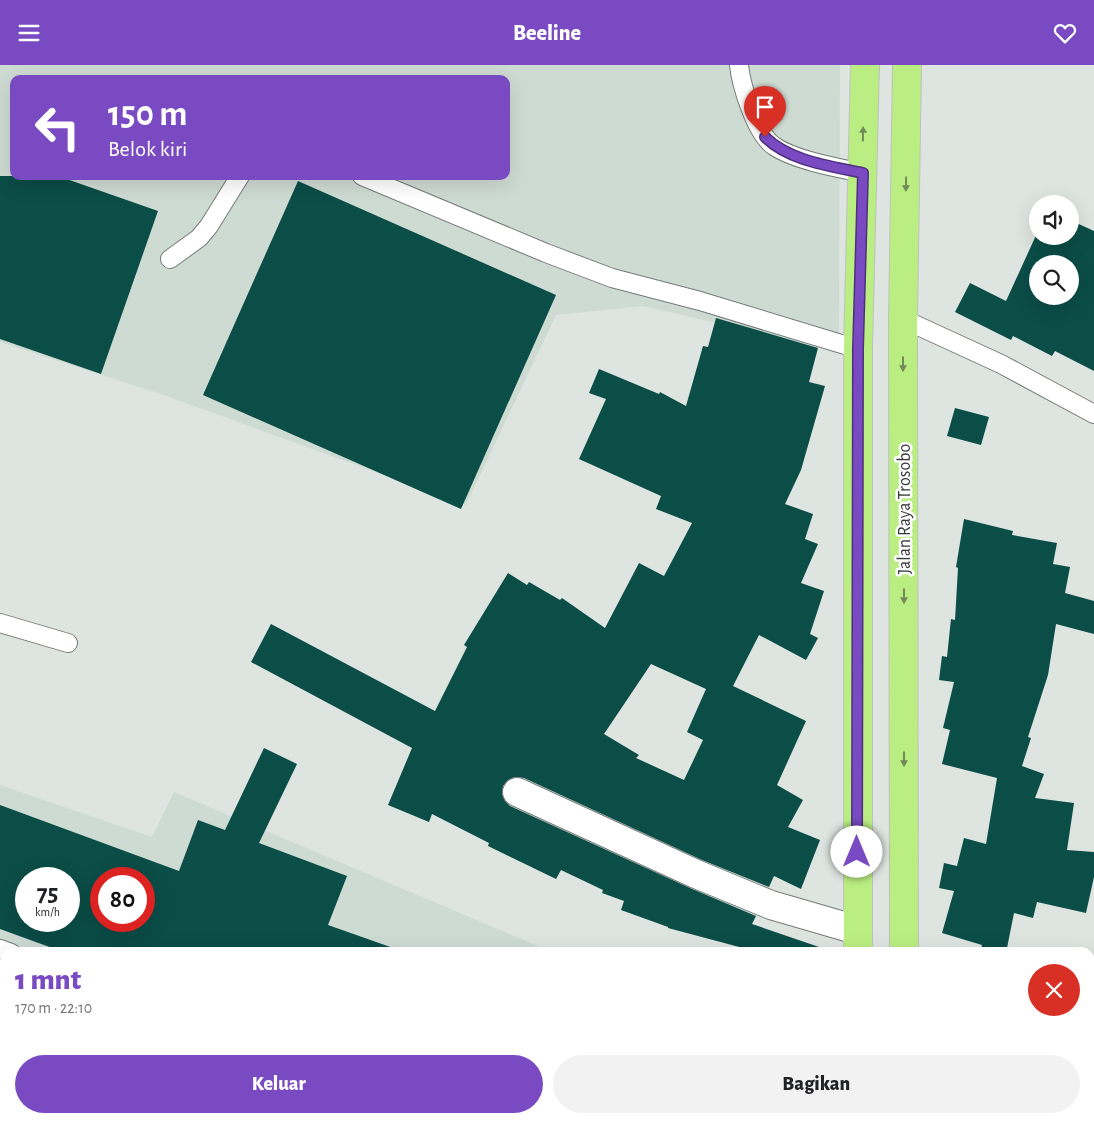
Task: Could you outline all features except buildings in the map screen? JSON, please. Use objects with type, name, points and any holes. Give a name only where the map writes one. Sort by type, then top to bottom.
[{"type":"highway","points":[[858,941],[858,349],[865,65]]},
{"type":"highway","name":"Jalan Raya Trosobo","points":[[904,947],[903,319],[908,65]]},
{"type":"street","points":[[517,792],[696,874],[858,941]]},
{"type":"lane","points":[[739,65],[741,83],[765,137],[774,146],[819,164],[863,173]]},
{"type":"lane","points":[[170,259],[199,238],[210,226],[238,180]]},
{"type":"lane","points":[[372,180],[546,253],[612,278],[700,301],[858,349]]},
{"type":"lane","points":[[903,319],[1001,365],[1094,414]]},
{"type":"lane","points":[[0,623],[68,643]]},
{"type":"shaded area","points":[[0,65],[840,65],[839,351],[643,306],[556,315],[466,505],[164,395],[0,342]]},
{"type":"shaded area","points":[[0,785],[152,837],[174,792],[540,947],[0,947]]},
{"type":"route","points":[[765,137],[774,146],[819,164],[863,173],[858,349],[857,852]]}]
